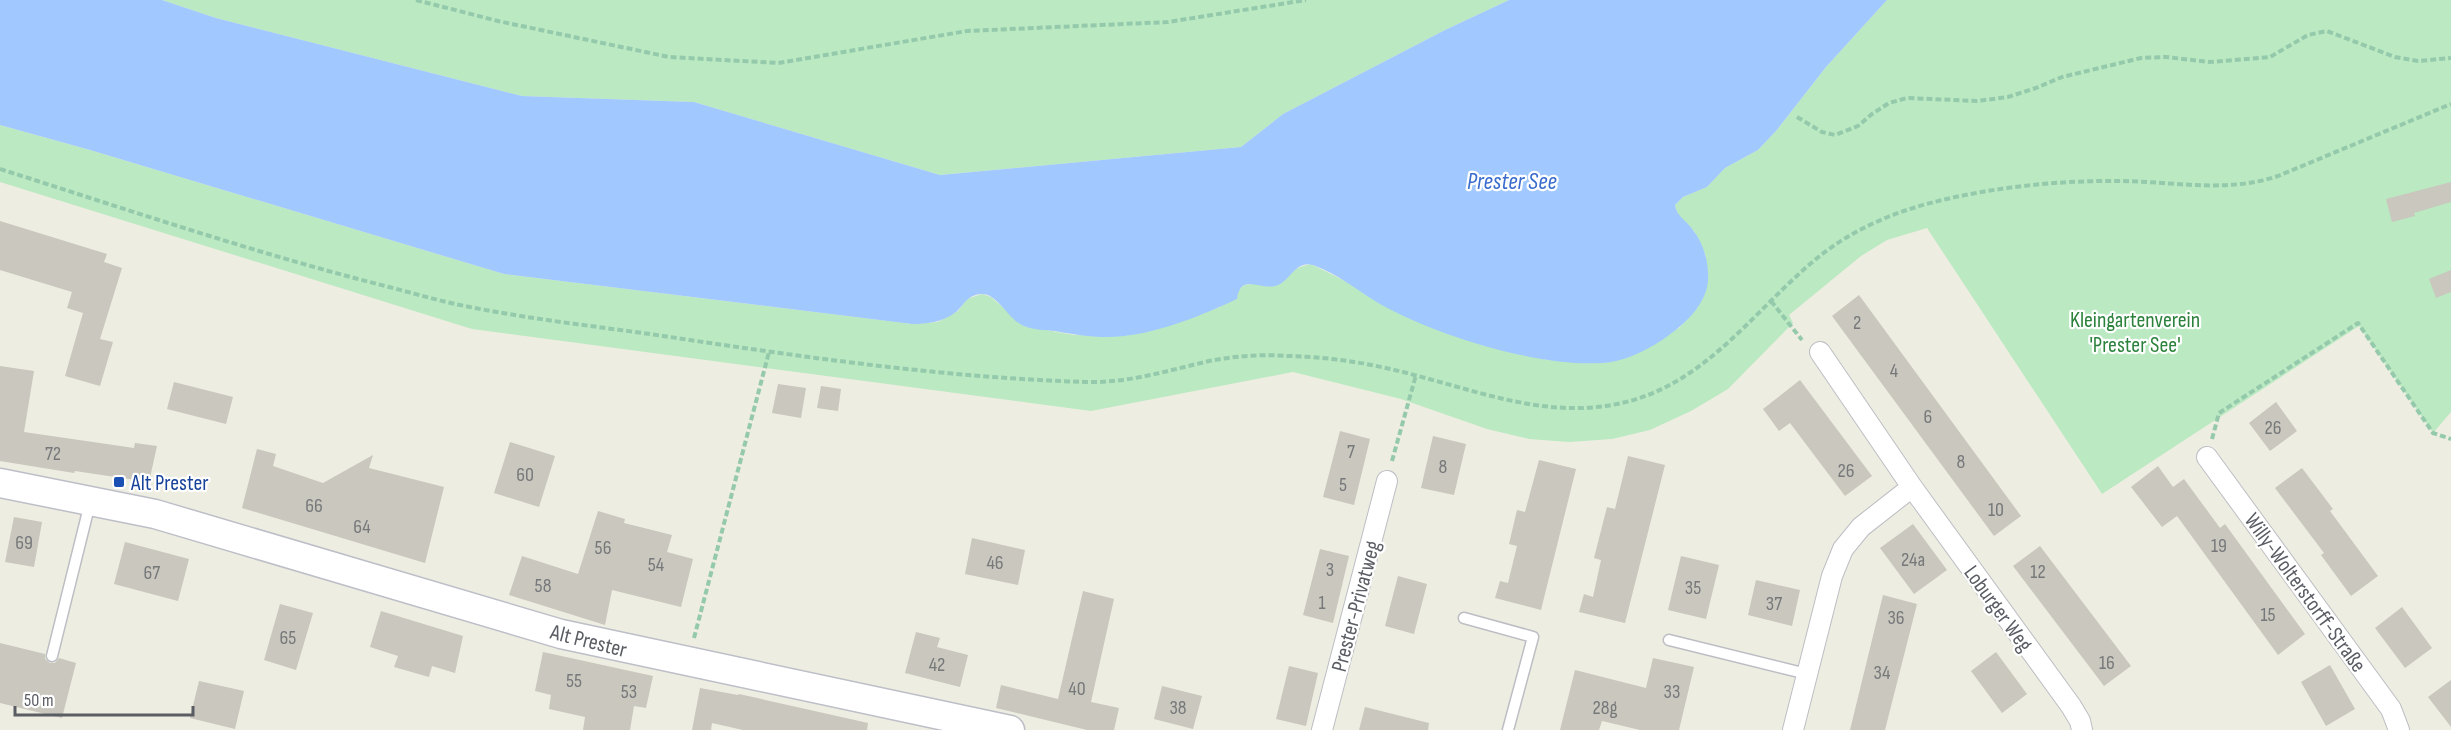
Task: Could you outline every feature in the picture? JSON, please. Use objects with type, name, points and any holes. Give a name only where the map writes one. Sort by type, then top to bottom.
[{"type":"main road","name":"Alt Prester","points":[[0,483],[91,500],[246,540],[561,634],[1010,730]]},
{"type":"street","name":"Loburger Weg","points":[[1820,352],[1912,487],[2071,706],[2080,721],[2082,730]]},
{"type":"street","name":"Willy-Wolterstorff-Straße","points":[[2207,457],[2391,709],[2399,730]]},
{"type":"street","name":"Prester-Privatweg","points":[[1322,730],[1387,481]]},
{"type":"street","points":[[1793,730],[1832,576],[1843,549],[1861,527],[1912,487]]},
{"type":"lane","points":[[52,656],[91,500]]},
{"type":"lane","points":[[1464,618],[1533,637],[1508,730]]},
{"type":"lane","points":[[1669,640],[1807,674]]},
{"type":"path","points":[[416,0],[498,21],[669,57],[778,63],[967,31],[1168,22],[1306,0]]},
{"type":"path","points":[[1797,117],[1822,132],[1835,135],[1858,126],[1889,103],[1907,98],[1977,101],[2008,97],[2062,76],[2141,58],[2166,57],[2210,62],[2270,57],[2308,35],[2327,31],[2395,57],[2418,61],[2451,58]]},
{"type":"path","points":[[0,169],[306,266],[470,307],[876,366],[1089,382],[1125,380],[1206,362],[1285,355],[1344,361],[1416,375],[1520,404],[1560,409],[1610,406],[1648,395],[1694,371],[1725,347],[1814,261],[1844,239],[1889,216],[1914,207],[1983,193],[2082,182],[2118,181],[2220,187],[2251,184],[2278,176],[2451,104]]},
{"type":"path","points":[[1771,301],[1802,340],[1820,352]]},
{"type":"path","points":[[2207,457],[2219,413],[2358,323],[2433,433],[2451,439]]},
{"type":"path","points":[[688,662],[769,351]]},
{"type":"path","points":[[1387,481],[1416,375]]},
{"type":"green space","points":[[162,0],[1509,0],[1445,30],[1283,114],[1241,147],[940,175],[694,102],[522,96],[216,18]]},
{"type":"green space","name":"Kleingartenverein 'Prester See'","points":[[1887,0],[2451,0],[2451,412],[2433,433],[2359,326],[2102,494],[1927,228],[1887,240],[1861,256],[1789,315],[1793,323],[1728,389],[1691,411],[1650,430],[1612,439],[1569,442],[1529,439],[1487,429],[1401,399],[1293,372],[1091,411],[472,329],[0,182],[0,125],[504,274],[912,324],[938,322],[958,311],[967,299],[982,294],[991,297],[1024,326],[1074,335],[1124,336],[1173,324],[1220,307],[1244,285],[1286,279],[1289,273],[1311,264],[1345,281],[1381,304],[1416,320],[1490,347],[1548,360],[1605,363],[1679,328],[1698,307],[1706,256],[1694,231],[1677,214],[1675,205],[1683,197],[1707,187],[1725,168],[1758,150],[1776,131],[1826,67]]},
{"type":"water","name":"Prester See","points":[[0,0],[162,0],[216,18],[522,96],[694,102],[940,175],[1241,147],[1283,114],[1445,30],[1509,0],[1887,0],[1826,67],[1776,131],[1758,150],[1725,168],[1707,187],[1683,197],[1675,205],[1680,215],[1697,235],[1707,261],[1706,289],[1694,312],[1662,340],[1629,357],[1611,362],[1576,363],[1519,355],[1458,338],[1403,316],[1331,273],[1307,264],[1298,267],[1280,284],[1243,286],[1239,290],[1237,299],[1182,322],[1138,334],[1107,337],[1028,327],[1018,323],[993,298],[981,294],[969,298],[956,312],[946,318],[930,323],[912,324],[504,274],[0,125]]},
{"type":"building","points":[[2451,182],[2451,202],[2392,222],[2386,199]]},
{"type":"building","points":[[0,221],[107,254],[104,262],[122,268],[100,339],[113,342],[100,386],[65,376],[83,313],[67,308],[72,292],[0,270]]},
{"type":"building","points":[[2451,270],[2451,292],[2436,298],[2429,279]]},
{"type":"building","points":[[1859,295],[2021,516],[1994,536],[1832,316]]},
{"type":"building","points":[[0,366],[34,371],[24,432],[134,448],[135,443],[157,446],[149,482],[0,461]]},
{"type":"building","points":[[1800,380],[1872,476],[1845,496],[1790,423],[1779,431],[1763,409]]},
{"type":"building","points":[[174,382],[233,397],[226,424],[167,409]]},
{"type":"building","points":[[778,384],[806,388],[801,418],[772,413]]},
{"type":"building","points":[[821,386],[841,389],[838,411],[817,408]]},
{"type":"building","points":[[2276,402],[2297,431],[2270,451],[2249,423]]},
{"type":"building","points":[[1340,431],[1370,439],[1354,505],[1323,497]]},
{"type":"building","points":[[1433,436],[1466,444],[1454,495],[1421,488]]},
{"type":"building","points":[[510,442],[555,456],[539,507],[494,493]]},
{"type":"building","points":[[257,449],[276,454],[273,466],[323,483],[373,455],[369,468],[444,487],[425,563],[242,508]]},
{"type":"building","points":[[1628,456],[1665,465],[1625,623],[1579,612],[1584,594],[1593,597],[1601,560],[1594,558],[1607,507],[1615,509]]},
{"type":"building","points":[[1539,460],[1576,469],[1541,610],[1495,598],[1500,581],[1508,583],[1517,546],[1509,544],[1517,510],[1525,512]]},
{"type":"building","points":[[2158,466],[2173,487],[2184,479],[2220,528],[2225,524],[2305,634],[2278,655],[2177,516],[2162,527],[2131,487]]},
{"type":"building","points":[[2302,468],[2333,509],[2330,511],[2378,576],[2351,596],[2321,555],[2324,553],[2275,488]]},
{"type":"building","points":[[598,511],[625,519],[624,523],[672,535],[667,552],[693,559],[681,607],[612,590],[605,625],[509,595],[522,556],[578,574]]},
{"type":"building","points":[[14,517],[42,522],[34,567],[5,562]]},
{"type":"building","points":[[1913,524],[1947,570],[1914,594],[1880,548]]},
{"type":"building","points":[[972,538],[1025,550],[1018,585],[965,574]]},
{"type":"building","points":[[125,542],[189,559],[178,601],[114,584]]},
{"type":"building","points":[[2040,546],[2131,666],[2104,686],[2013,566]]},
{"type":"building","points":[[1320,549],[1349,556],[1333,623],[1303,615]]},
{"type":"building","points":[[1681,556],[1719,565],[1706,619],[1668,610]]},
{"type":"building","points":[[1398,576],[1427,584],[1414,634],[1385,626]]},
{"type":"building","points":[[1756,580],[1800,590],[1792,626],[1748,615]]},
{"type":"building","points":[[1083,591],[1114,599],[1091,702],[1119,708],[1114,730],[1087,730],[996,708],[1001,685],[1058,699]]},
{"type":"building","points":[[1883,595],[1917,604],[1885,730],[1850,730]]},
{"type":"building","points":[[280,604],[313,613],[296,670],[264,660]]},
{"type":"building","points":[[2402,607],[2432,648],[2405,668],[2375,628]]},
{"type":"building","points":[[381,611],[463,636],[455,673],[432,666],[429,677],[394,667],[398,656],[370,647]]},
{"type":"building","points":[[916,632],[940,638],[937,647],[968,655],[960,687],[905,673]]},
{"type":"building","points":[[0,643],[45,654],[45,659],[50,663],[55,663],[59,658],[76,663],[62,718],[0,703]]},
{"type":"building","points":[[543,652],[653,676],[646,708],[634,706],[630,730],[583,730],[585,717],[549,709],[551,695],[535,691]]},
{"type":"building","points":[[1996,652],[2027,694],[2002,713],[1971,671]]},
{"type":"building","points":[[1653,658],[1694,667],[1679,730],[1640,730],[1602,721],[1599,730],[1560,730],[1575,670],[1646,688]]},
{"type":"building","points":[[2330,665],[2355,709],[2326,726],[2301,682]]},
{"type":"building","points":[[1289,666],[1318,673],[1306,726],[1276,719]]},
{"type":"building","points":[[2451,680],[2451,727],[2428,697]]},
{"type":"building","points":[[199,681],[244,691],[235,729],[190,718]]},
{"type":"building","points":[[1162,686],[1202,696],[1193,729],[1154,719]]},
{"type":"building","points":[[700,688],[739,694],[868,723],[867,730],[743,730],[712,723],[711,730],[692,730]]},
{"type":"building","points":[[1365,707],[1429,723],[1428,730],[1359,730]]},
{"type":"place","name":"Alt Prester","points":[[119,482]]}]
